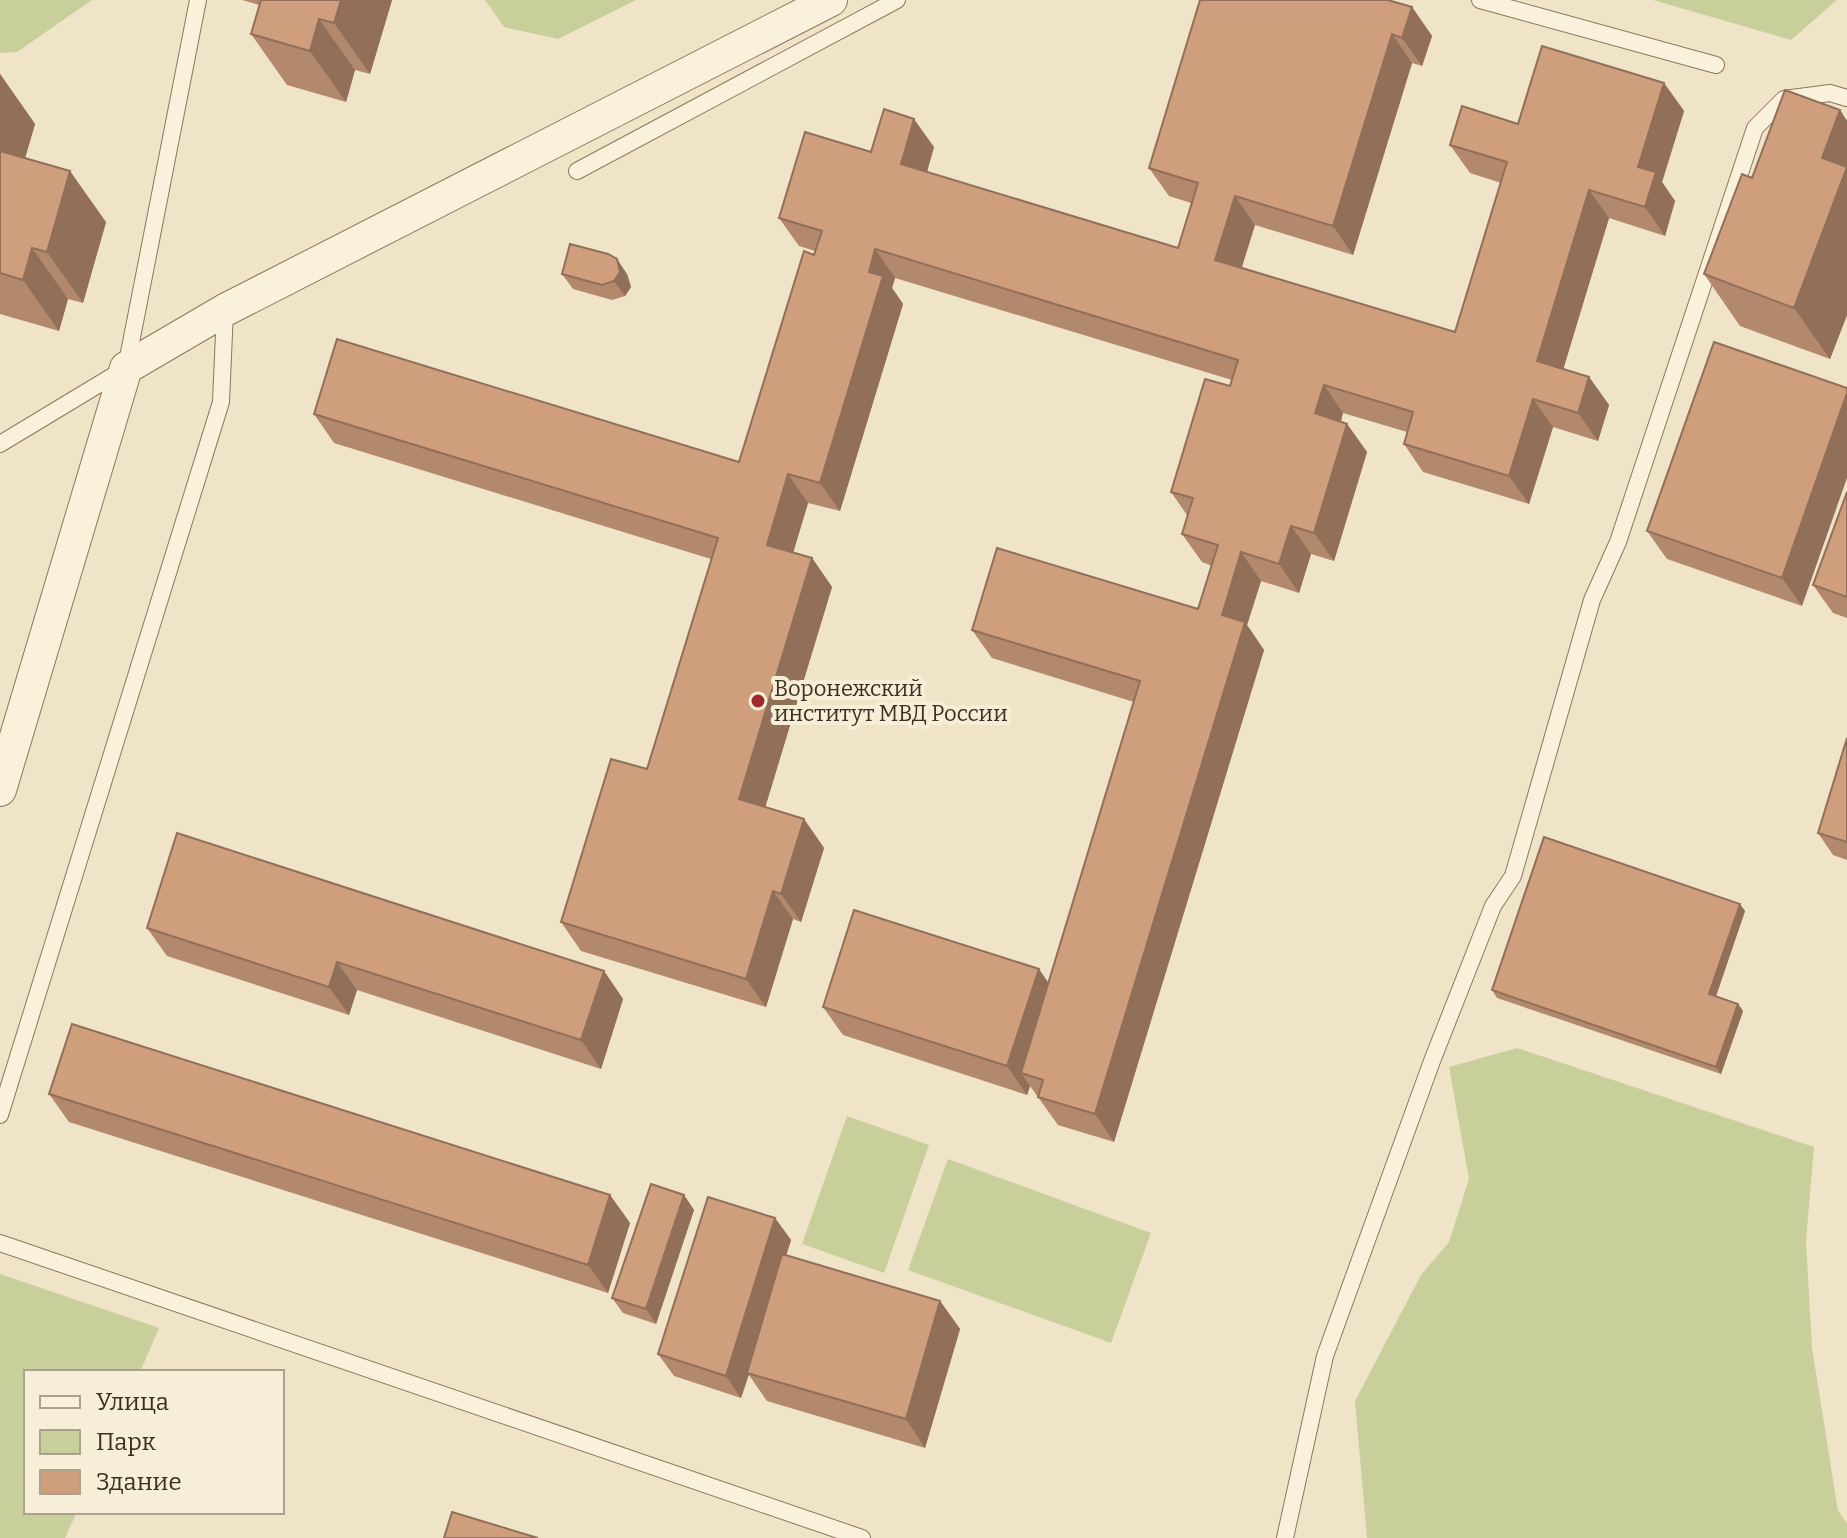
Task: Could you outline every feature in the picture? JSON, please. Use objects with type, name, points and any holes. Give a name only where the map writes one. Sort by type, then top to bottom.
[{"type":"street","points":[[0,790],[126,368],[225,310],[831,0]]},
{"type":"lane","points":[[0,444],[126,368],[198,0]]},
{"type":"lane","points":[[577,171],[897,0]]},
{"type":"lane","points":[[1480,0],[1716,65]]},
{"type":"lane","points":[[1285,1538],[1325,1356],[1432,1061],[1493,906],[1513,876],[1592,600],[1618,542],[1755,128],[1784,99],[1830,93],[1847,98]]},
{"type":"lane","points":[[0,1115],[221,402],[225,310]]},
{"type":"lane","points":[[0,1243],[862,1538]]},
{"type":"green space","points":[[0,0],[92,0],[17,52],[0,53]]},
{"type":"green space","points":[[485,0],[636,0],[558,39],[504,27]]},
{"type":"green space","points":[[1653,0],[1837,0],[1791,40]]},
{"type":"green space","points":[[1517,1048],[1814,1147],[1806,1241],[1812,1348],[1838,1511],[1847,1523],[1847,1538],[1367,1538],[1355,1401],[1421,1275],[1449,1242],[1469,1179],[1449,1067]]},
{"type":"green space","points":[[847,1116],[929,1145],[884,1273],[802,1244]]},
{"type":"green space","points":[[948,1159],[1151,1233],[1111,1343],[908,1270]]},
{"type":"green space","points":[[0,1274],[159,1328],[141,1370],[24,1370],[24,1514],[76,1514],[65,1538],[0,1538]]},
{"type":"building","points":[[261,0],[341,0],[334,23],[319,19],[310,51],[251,34]]},
{"type":"building","name":"Воронежский институт МВД России","points":[[1200,0],[1388,0],[1412,7],[1402,38],[1392,34],[1333,226],[1235,196],[1215,260],[1455,332],[1507,162],[1450,145],[1462,106],[1518,124],[1542,46],[1664,83],[1638,167],[1656,172],[1645,207],[1589,190],[1537,361],[1589,377],[1578,413],[1533,399],[1509,476],[1404,444],[1413,412],[1324,385],[1315,413],[1347,424],[1314,533],[1291,526],[1279,564],[1241,552],[1222,615],[1245,622],[1095,1114],[1038,1097],[1043,1080],[1021,1073],[1140,681],[972,630],[997,548],[1198,609],[1218,545],[1182,534],[1193,498],[1171,492],[1205,379],[1230,386],[1238,360],[875,249],[869,272],[883,276],[820,483],[788,474],[767,545],[812,558],[739,799],[804,819],[781,894],[773,891],[746,979],[561,922],[611,759],[647,769],[718,538],[314,414],[337,339],[739,462],[804,251],[814,255],[822,231],[779,218],[805,132],[871,152],[884,109],[914,119],[901,164],[1178,248],[1198,183],[1149,168]]},
{"type":"building","points":[[1785,90],[1840,110],[1822,158],[1847,167],[1794,308],[1704,274],[1742,174],[1752,178]]},
{"type":"building","points":[[0,151],[70,171],[47,252],[32,248],[23,280],[0,273]]},
{"type":"building","points":[[570,244],[617,259],[620,272],[614,281],[602,285],[562,274]]},
{"type":"building","points":[[1714,342],[1847,388],[1782,578],[1647,531]]},
{"type":"building","points":[[1847,492],[1847,597],[1813,585]]},
{"type":"building","points":[[1847,738],[1847,842],[1818,833]]},
{"type":"building","points":[[177,833],[604,971],[581,1040],[337,962],[329,987],[147,928]]},
{"type":"building","points":[[1544,837],[1740,904],[1709,994],[1738,1004],[1716,1067],[1492,990]]},
{"type":"building","points":[[854,910],[1039,969],[1007,1066],[823,1007]]},
{"type":"building","points":[[72,1024],[610,1195],[588,1265],[49,1094]]},
{"type":"building","points":[[651,1184],[684,1195],[646,1309],[612,1298]]},
{"type":"building","points":[[708,1197],[775,1218],[726,1376],[658,1354]]},
{"type":"building","points":[[782,1254],[940,1301],[906,1419],[747,1373]]},
{"type":"building","points":[[452,1512],[538,1538],[444,1538]]},
{"type":"place","name":"Воронежский институт МВД России","points":[[758,701]]}]
